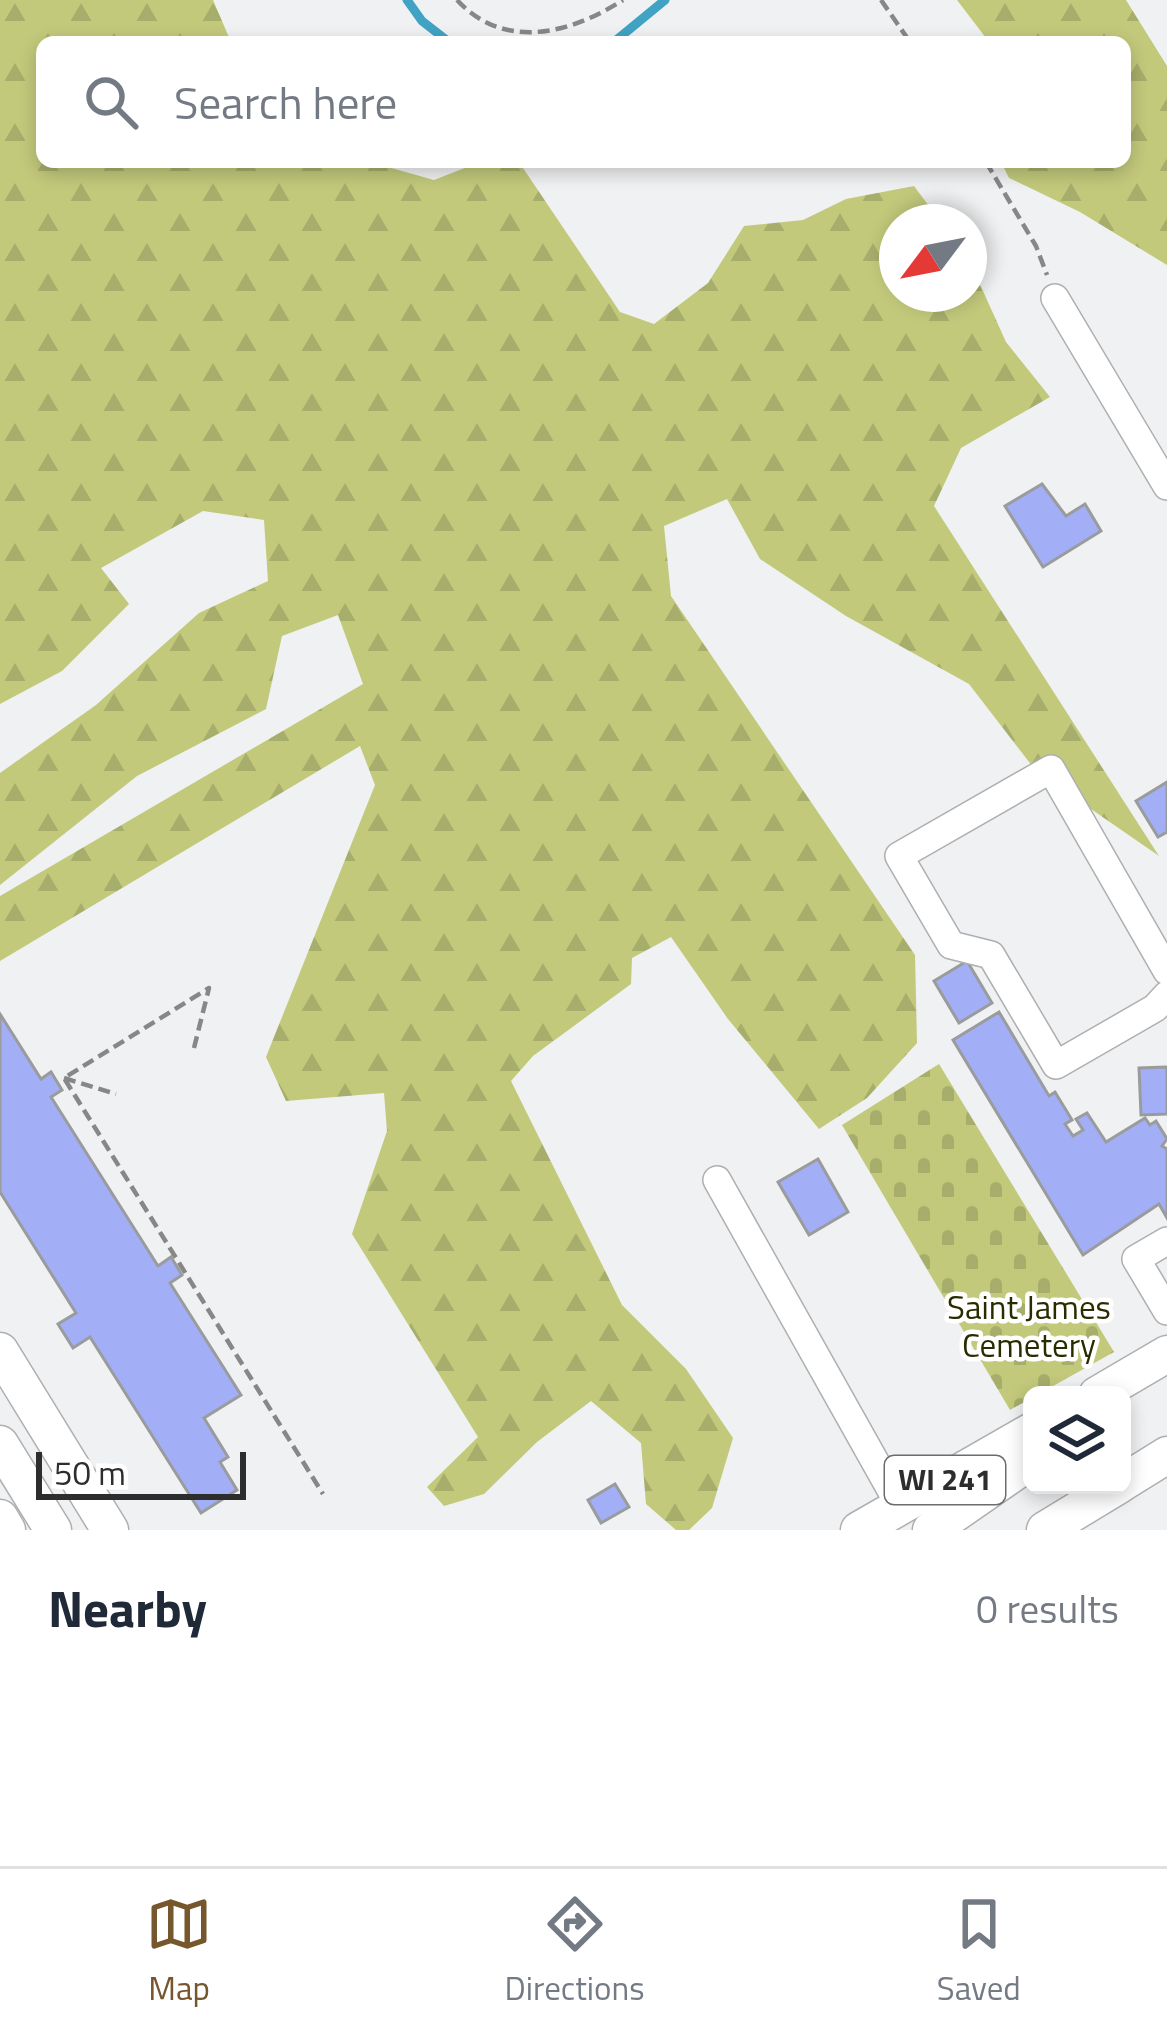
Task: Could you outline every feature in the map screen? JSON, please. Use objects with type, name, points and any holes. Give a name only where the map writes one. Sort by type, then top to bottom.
[{"type":"main road","points":[[0,1351],[110,1530]]},
{"type":"main road","points":[[1114,1386],[1167,1354]]},
{"type":"main road","name":"WI 241","points":[[859,1530],[1023,1436]]},
{"type":"main road","points":[[0,1444],[53,1530]]},
{"type":"main road","name":"WI 241","points":[[1131,1477],[1167,1455]]},
{"type":"main road","points":[[931,1530],[1023,1466]]},
{"type":"main road","name":"WI 241","points":[[1045,1530],[1104,1494]]},
{"type":"main road","points":[[840,1530],[901,1506]]},
{"type":"main road","points":[[0,1518],[7,1530]]},
{"type":"street","points":[[1055,298],[1167,486]]},
{"type":"street","points":[[1167,970],[1051,769],[899,856],[951,945],[991,955],[1056,1065],[1155,1008],[1167,995]]},
{"type":"street","points":[[717,1180],[901,1506]]},
{"type":"street","points":[[1167,1240],[1136,1259],[1167,1311]]},
{"type":"path","points":[[457,0],[483,24],[515,36]]},
{"type":"path","points":[[522,36],[592,19],[623,0]]},
{"type":"path","points":[[881,0],[906,36]]},
{"type":"path","points":[[990,168],[1036,246],[1055,298]]},
{"type":"path","points":[[64,1078],[209,988],[194,1048]]},
{"type":"path","points":[[64,1078],[116,1094]]},
{"type":"path","points":[[64,1078],[323,1494]]},
{"type":"green space","points":[[0,0],[213,0],[228,36],[36,36],[36,168],[391,168],[434,180],[465,168],[523,168],[620,312],[654,324],[708,283],[744,226],[803,220],[846,199],[914,186],[928,204],[879,204],[879,312],[987,312],[987,300],[1006,342],[1050,397],[961,448],[934,506],[1159,856],[1036,771],[969,684],[846,616],[760,559],[727,499],[664,526],[671,596],[915,955],[917,1043],[867,1098],[819,1129],[728,1019],[671,937],[632,958],[631,984],[533,1056],[511,1081],[622,1305],[686,1369],[733,1438],[712,1508],[689,1530],[676,1530],[646,1504],[641,1443],[591,1401],[537,1442],[484,1494],[444,1506],[427,1487],[478,1437],[352,1234],[387,1131],[384,1093],[286,1101],[266,1057],[375,785],[360,746],[0,961],[0,896],[363,684],[338,615],[282,636],[266,709],[137,776],[0,885],[0,773],[96,705],[199,613],[268,581],[264,520],[203,511],[101,568],[129,604],[62,671],[0,704]]},
{"type":"green space","points":[[957,0],[1126,0],[1167,66],[1167,265],[1080,212],[1009,178],[1004,168],[1131,168],[1131,36],[984,36]]},
{"type":"green space","name":"Saint James Cemetery","points":[[939,1064],[1114,1352],[1053,1386],[1023,1386],[1023,1403],[1010,1410],[842,1125]]},
{"type":"building","points":[[1042,484],[1066,516],[1085,504],[1101,531],[1043,567],[1005,506]]},
{"type":"building","points":[[1167,782],[1167,832],[1158,837],[1136,801]]},
{"type":"building","points":[[967,961],[992,1003],[959,1023],[934,981]]},
{"type":"building","points":[[999,1012],[1049,1096],[1055,1092],[1072,1120],[1065,1124],[1073,1136],[1083,1130],[1076,1119],[1087,1113],[1106,1142],[1145,1118],[1150,1125],[1156,1121],[1167,1139],[1162,1146],[1167,1149],[1167,1218],[1159,1204],[1083,1255],[953,1040]]},
{"type":"building","points":[[0,1014],[41,1079],[51,1072],[62,1090],[51,1097],[158,1266],[171,1257],[182,1275],[170,1283],[241,1395],[204,1418],[228,1457],[220,1462],[237,1490],[201,1513],[90,1337],[73,1348],[58,1324],[76,1313],[0,1192]]},
{"type":"building","points":[[1167,1067],[1167,1114],[1141,1115],[1139,1068]]},
{"type":"building","points":[[818,1159],[848,1212],[809,1235],[778,1182]]},
{"type":"building","points":[[615,1484],[629,1507],[601,1523],[588,1500]]},
{"type":"waterway","points":[[407,0],[422,21],[441,36]]},
{"type":"waterway","points":[[621,36],[665,0]]}]
